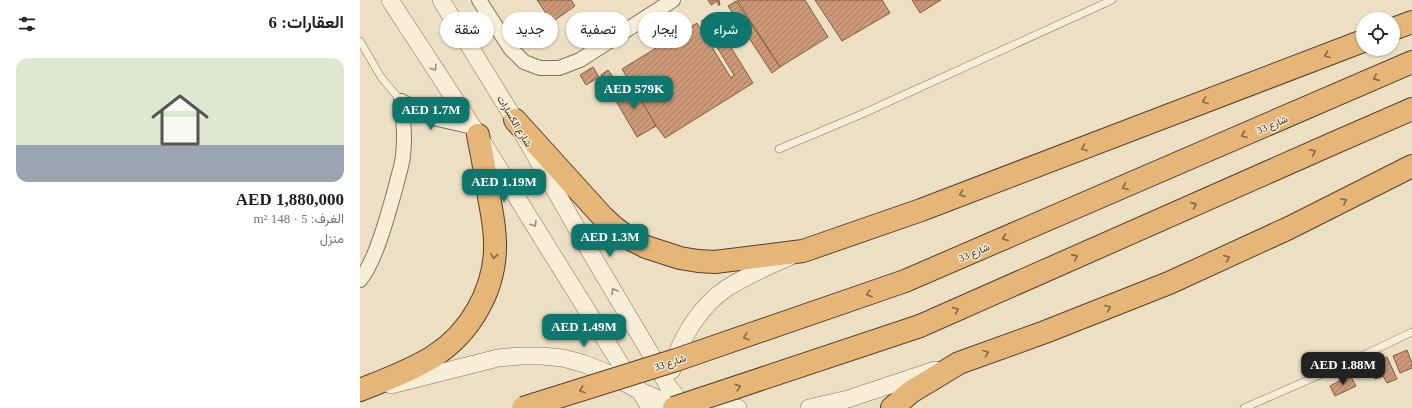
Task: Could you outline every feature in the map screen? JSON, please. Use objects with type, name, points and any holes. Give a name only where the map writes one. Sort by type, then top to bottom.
[{"type":"highway","points":[[1400,26],[1412,22]]},
{"type":"highway","points":[[515,120],[602,216],[625,235],[646,247],[680,258],[716,262],[803,251],[935,204],[1356,44]]},
{"type":"highway","name":"شارع 33","points":[[524,408],[676,360],[905,281],[1412,62]]},
{"type":"highway","points":[[664,402],[805,365],[920,326],[1412,109]]},
{"type":"highway","points":[[360,391],[421,364],[436,355],[450,344],[462,331],[482,302],[489,285],[493,268],[495,231],[476,131]]},
{"type":"highway","points":[[892,408],[911,392],[959,363],[1093,314],[1168,284],[1290,228],[1412,166]]},
{"type":"street","name":"شارع الكسارات","points":[[390,0],[476,131],[622,365],[664,402],[685,408]]},
{"type":"street","name":"شارع الكسارات","points":[[441,0],[515,120],[649,351],[664,402]]},
{"type":"street","points":[[479,0],[510,48],[524,62],[540,68],[559,68],[580,60],[673,0]]},
{"type":"street","points":[[401,101],[432,118],[476,131]]},
{"type":"street","points":[[360,280],[379,240],[403,158],[404,130],[401,101]]},
{"type":"street","points":[[664,402],[677,351],[702,310],[727,288],[750,275],[803,251]]},
{"type":"street","points":[[636,408],[649,351]]},
{"type":"street","points":[[360,391],[498,358],[542,356],[563,358],[641,383],[664,402],[680,408]]},
{"type":"street","points":[[809,408],[848,399],[959,363]]},
{"type":"street","points":[[664,402],[703,401],[738,408]]},
{"type":"lane","points":[[779,149],[862,114],[1112,0]]},
{"type":"lane","points":[[360,40],[381,77],[401,101]]},
{"type":"lane","points":[[1244,408],[1347,363],[1412,332]]},
{"type":"building","points":[[537,0],[571,0],[575,6],[558,18],[558,12],[545,12]]},
{"type":"building","points":[[708,0],[719,0],[720,5],[718,5],[718,1],[711,5]]},
{"type":"building","points":[[737,0],[805,0],[828,37],[780,67],[752,23],[752,12],[745,12]]},
{"type":"building","points":[[815,0],[882,0],[890,13],[842,41]]},
{"type":"building","points":[[912,0],[941,0],[920,13]]},
{"type":"building","points":[[736,1],[743,12],[732,12],[728,6]]},
{"type":"building","points":[[697,23],[700,28],[700,48],[712,48],[731,78],[734,75],[718,48],[731,48],[753,83],[665,138],[656,126],[622,69],[656,48],[692,48],[692,26]]},
{"type":"building","points":[[752,25],[780,67],[772,73],[752,43]]},
{"type":"building","points":[[593,67],[599,77],[586,85],[580,75]]},
{"type":"building","points":[[608,70],[616,81],[608,86],[601,75]]},
{"type":"building","points":[[631,83],[656,126],[637,137],[612,94]]},
{"type":"building","points":[[1407,350],[1412,363],[1412,368],[1400,373],[1393,356]]},
{"type":"building","points":[[1387,357],[1397,379],[1387,383],[1383,376],[1375,379],[1369,365]]},
{"type":"building","points":[[1350,375],[1356,386],[1335,396],[1330,386]]}]
